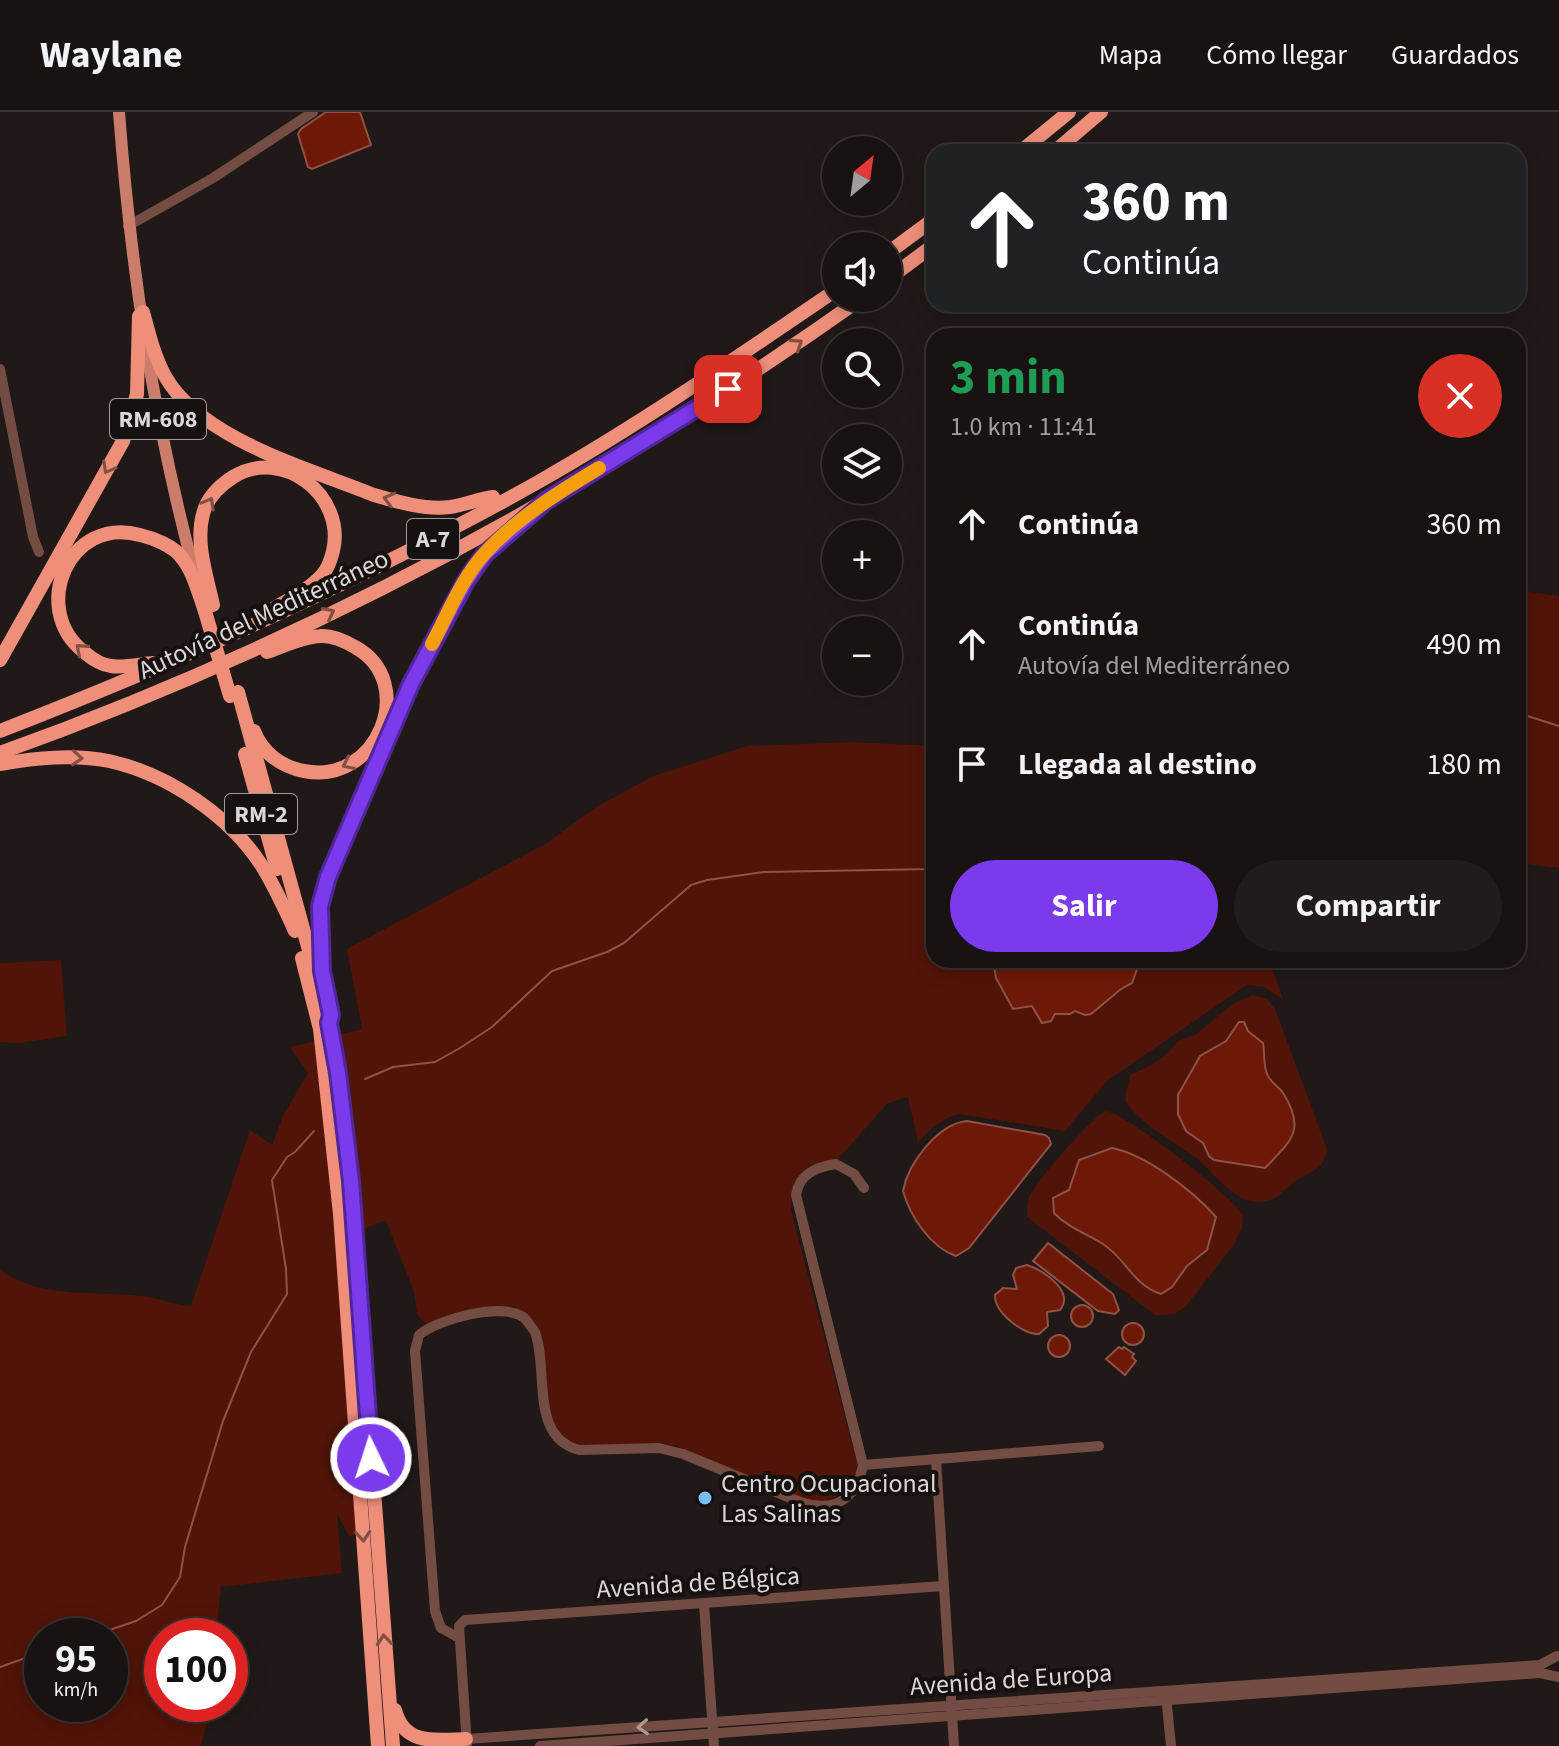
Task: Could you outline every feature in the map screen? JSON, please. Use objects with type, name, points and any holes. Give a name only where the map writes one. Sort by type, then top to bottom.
[{"type":"highway","points":[[1030,144],[1069,112]]},
{"type":"highway","points":[[1063,144],[1101,112]]},
{"type":"highway","points":[[902,243],[926,225]]},
{"type":"highway","points":[[902,269],[926,251]]},
{"type":"highway","name":"Autovía del Mediterráneo","points":[[0,731],[218,643],[369,572],[541,480],[677,398],[822,300]]},
{"type":"highway","points":[[141,312],[155,356],[182,399],[205,419],[239,440],[400,503],[450,507],[493,497]]},
{"type":"highway","points":[[0,660],[123,441],[137,394],[141,312]]},
{"type":"highway","name":"Autovía del Mediterráneo","points":[[0,753],[204,671],[302,627],[473,541],[547,500],[728,389],[841,312]]},
{"type":"highway","points":[[0,723],[153,663],[303,596],[493,497],[742,354]]},
{"type":"highway","points":[[208,607],[200,537],[209,499],[222,484],[240,472],[275,468],[295,473],[315,486],[332,513],[336,536],[325,572],[307,588],[270,611]]},
{"type":"highway","points":[[329,1023],[331,1015],[322,971],[320,906],[333,866],[411,684],[466,581],[485,554],[547,500]]},
{"type":"highway","points":[[153,663],[110,666],[94,660],[72,643],[64,631],[58,592],[63,570],[76,551],[91,539],[110,531],[148,537],[181,556],[208,607]]},
{"type":"highway","name":"RM-2","points":[[208,607],[329,1023],[338,1073],[351,1181],[393,1746]]},
{"type":"highway","points":[[0,762],[239,663],[303,639],[323,635],[360,650],[377,667],[386,693],[386,715],[380,735],[364,756],[343,768],[319,774],[293,769],[273,758],[257,740],[234,694]]},
{"type":"highway","name":"RM-2","points":[[234,694],[320,1029],[340,1214],[378,1746]]},
{"type":"highway","points":[[0,762],[41,757],[110,761],[159,779],[203,805],[239,837],[261,864],[295,931]]},
{"type":"highway","points":[[387,1678],[393,1685],[395,1713],[410,1735],[425,1741],[467,1742]]},
{"type":"main road","points":[[119,112],[128,226],[141,312],[208,607]]},
{"type":"street","points":[[128,226],[211,179],[313,112]]},
{"type":"street","points":[[0,369],[33,537],[39,552]]},
{"type":"street","points":[[467,1742],[459,1632],[441,1628],[435,1611],[415,1351],[419,1335],[438,1323],[510,1311],[527,1321],[538,1341],[547,1419],[556,1438],[568,1447],[579,1450],[659,1448],[683,1454],[800,1502],[824,1507],[847,1496],[860,1478],[863,1465],[796,1195],[802,1179],[813,1169],[836,1164],[854,1174],[864,1188]]},
{"type":"street","points":[[863,1465],[1099,1446]]},
{"type":"street","points":[[936,1459],[954,1746]]},
{"type":"street","name":"Avenida de Bélgica","points":[[459,1632],[465,1620],[943,1586]]},
{"type":"street","points":[[704,1604],[714,1746]]},
{"type":"street","points":[[1558,1654],[1559,1677]]},
{"type":"street","name":"Avenida de Europa","points":[[467,1742],[951,1711],[1540,1665],[1558,1654]]},
{"type":"street","name":"Avenida de Europa","points":[[1166,1694],[1540,1673],[1559,1677]]},
{"type":"street","points":[[1166,1694],[1171,1746]]},
{"type":"street","name":"Avenida de Europa","points":[[540,1746],[713,1727]]},
{"type":"shaded area","points":[[326,112],[360,112],[371,145],[312,169],[308,167],[298,134]]},
{"type":"shaded area","points":[[1526,591],[1559,596],[1559,868],[1526,864]]},
{"type":"shaded area","points":[[852,742],[926,746],[926,968],[1040,968],[998,982],[1013,1009],[1032,1005],[1038,1016],[1074,1011],[1091,1014],[1133,983],[1138,968],[1273,968],[1283,1000],[1264,987],[1247,985],[1108,1080],[1065,1131],[960,1114],[937,1125],[918,1142],[908,1097],[888,1103],[837,1160],[815,1164],[801,1173],[793,1188],[791,1210],[858,1467],[843,1492],[829,1499],[800,1498],[676,1446],[660,1443],[577,1446],[560,1436],[550,1416],[542,1337],[525,1313],[513,1307],[496,1305],[426,1324],[417,1314],[414,1292],[386,1220],[341,1238],[362,1535],[349,1536],[337,1514],[342,1573],[221,1587],[218,1618],[144,1618],[144,1722],[207,1722],[201,1746],[0,1746],[0,1270],[34,1286],[52,1290],[148,1297],[191,1306],[250,1130],[272,1145],[283,1116],[308,1073],[290,1047],[362,1029],[347,949],[547,843],[593,809],[651,777],[747,746]]},
{"type":"shaded area","points":[[61,960],[67,1036],[19,1043],[0,1042],[0,963]]},
{"type":"shaded area","points":[[994,968],[1137,968],[1132,983],[1091,1014],[1075,1011],[1055,1014],[1051,1021],[1042,1023],[1032,1006],[1013,1009],[996,978]]},
{"type":"shaded area","points":[[1253,995],[1267,999],[1275,1009],[1327,1149],[1318,1168],[1266,1202],[1250,1201],[1233,1193],[1200,1161],[1139,1117],[1125,1099],[1130,1075],[1153,1064],[1178,1041],[1195,1035],[1232,1004]],"holes":[[[1239,1022],[1263,1043],[1268,1077],[1287,1102],[1291,1140],[1280,1154],[1258,1168],[1209,1156],[1205,1147],[1188,1133],[1183,1123],[1186,1095],[1197,1061],[1226,1041]]]},
{"type":"shaded area","points":[[1239,1022],[1244,1022],[1248,1031],[1263,1043],[1267,1074],[1283,1093],[1294,1117],[1288,1143],[1265,1168],[1214,1160],[1203,1143],[1186,1131],[1178,1114],[1178,1095],[1200,1056],[1226,1041]]},
{"type":"shaded area","points":[[1106,1111],[1135,1126],[1178,1157],[1243,1215],[1242,1228],[1233,1246],[1186,1306],[1175,1314],[1155,1315],[1027,1217],[1028,1200],[1033,1190],[1064,1151]],"holes":[[[1107,1150],[1153,1166],[1183,1185],[1216,1221],[1202,1256],[1187,1266],[1172,1287],[1144,1286],[1104,1245],[1059,1219],[1053,1198],[1069,1190],[1072,1174],[1087,1155]]]},
{"type":"shaded area","points":[[967,1121],[1045,1135],[1051,1144],[969,1248],[956,1256],[938,1246],[922,1230],[903,1191],[918,1157],[935,1137],[945,1129]]},
{"type":"shaded area","points":[[1112,1148],[1140,1158],[1168,1175],[1216,1217],[1207,1250],[1187,1266],[1172,1287],[1161,1294],[1136,1278],[1111,1250],[1054,1213],[1053,1198],[1069,1190],[1079,1160]]},
{"type":"shaded area","points":[[1048,1243],[1113,1294],[1119,1310],[1115,1314],[1098,1311],[1033,1261]]},
{"type":"shaded area","points":[[1027,1265],[1049,1277],[1064,1296],[1060,1310],[1047,1312],[1048,1326],[1039,1334],[1025,1331],[1011,1321],[996,1302],[995,1295],[1003,1288],[1017,1289],[1013,1275],[1016,1268]]},
{"type":"shaded area","points":[[1082,1305],[1090,1308],[1093,1316],[1090,1324],[1082,1327],[1074,1324],[1071,1316],[1074,1308]]},
{"type":"shaded area","points":[[1133,1323],[1141,1326],[1144,1334],[1141,1342],[1133,1345],[1125,1342],[1122,1334],[1125,1326]]},
{"type":"shaded area","points":[[1059,1335],[1067,1338],[1070,1346],[1067,1354],[1059,1357],[1051,1354],[1048,1346],[1051,1338]]},
{"type":"shaded area","points":[[1119,1347],[1134,1354],[1132,1357],[1136,1361],[1125,1375],[1106,1359]]},
{"type":"waterway","points":[[1526,716],[1559,726]]},
{"type":"waterway","points":[[365,1079],[393,1067],[435,1062],[460,1048],[492,1027],[552,971],[624,943],[691,885],[764,872],[926,869]]},
{"type":"waterway","points":[[128,1624],[162,1605],[180,1577],[185,1547],[223,1421],[251,1352],[287,1294],[272,1180],[287,1157],[314,1131]]},
{"type":"waterway","points":[[0,1667],[24,1658]]},
{"type":"slow traffic","points":[[432,644],[466,581],[485,554],[547,500],[599,468]]},
{"type":"place","name":"Centro Ocupacional Las Salinas","points":[[705,1498]]},
{"type":"route","points":[[371,1458],[351,1181],[329,1023],[331,1015],[322,971],[320,906],[328,877],[411,684],[466,581],[485,554],[547,500],[728,389]]}]
